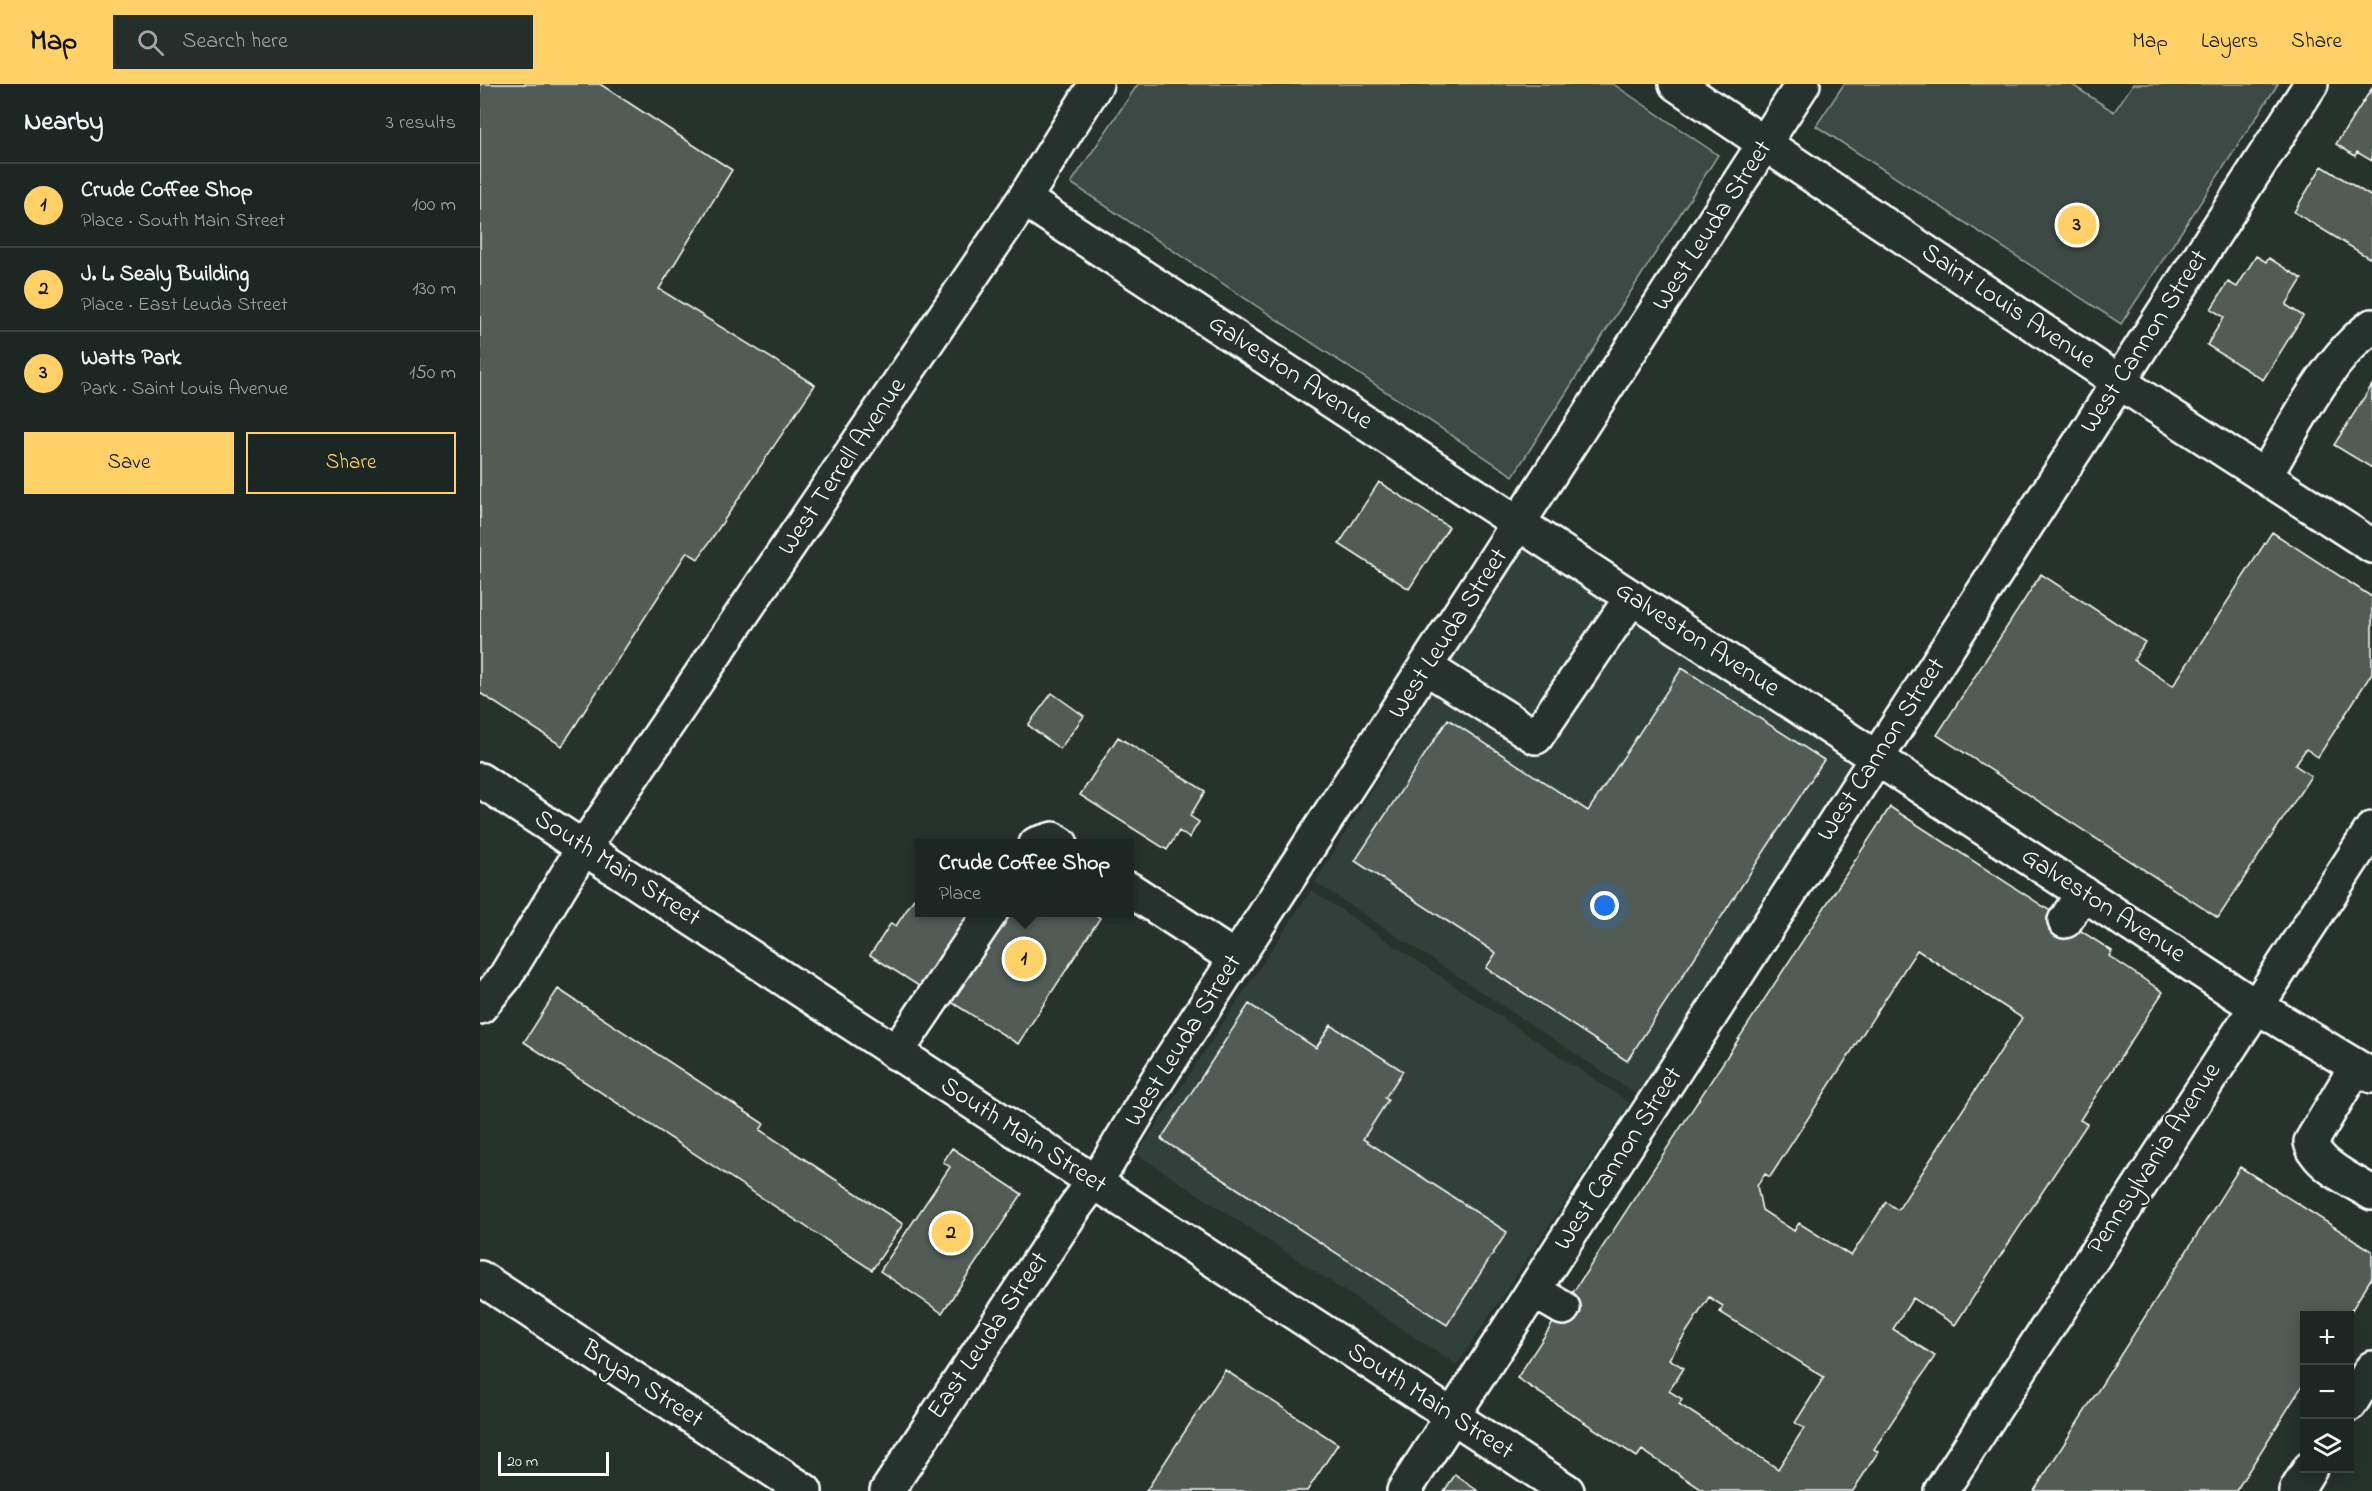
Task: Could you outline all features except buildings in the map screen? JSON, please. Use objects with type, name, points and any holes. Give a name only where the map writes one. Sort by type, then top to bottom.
[{"type":"street","name":"West Terrell Avenue","points":[[480,1007],[505,977],[584,847],[1024,198],[1096,84]]},
{"type":"street","name":"Saint Louis Avenue","points":[[1676,84],[2119,382],[2372,546]]},
{"type":"street","name":"West Leuda Street","points":[[1092,1182],[1107,1164],[1236,959],[1803,84]]},
{"type":"street","name":"West Cannon Street","points":[[1404,1491],[2311,84]]},
{"type":"street","name":"Galveston Avenue","points":[[1024,198],[2255,1006],[2364,1072]]},
{"type":"street","points":[[2265,476],[2305,408],[2339,359],[2372,326]]},
{"type":"street","points":[[1426,668],[1536,737],[1632,597]]},
{"type":"street","name":"South Main Street","points":[[480,780],[1567,1491]]},
{"type":"street","name":"Pennsylvania Avenue","points":[[1941,1491],[2372,829]]},
{"type":"street","points":[[1134,892],[1236,959]]},
{"type":"street","points":[[2065,921],[2083,893]]},
{"type":"street","points":[[896,1053],[988,917]]},
{"type":"street","points":[[2364,1072],[2311,1142],[2313,1151],[2328,1164],[2372,1193]]},
{"type":"street","name":"East Leuda Street","points":[[887,1491],[1092,1182]]},
{"type":"street","name":"Bryan Street","points":[[480,1278],[805,1491]]},
{"type":"street","points":[[1534,1291],[1563,1308]]},
{"type":"street","points":[[2354,1396],[2372,1368]]},
{"type":"street","points":[[2296,1491],[2307,1473]]},
{"type":"shaded area","points":[[1138,84],[1613,84],[1718,155],[1513,476],[1071,183]]},
{"type":"shaded area","points":[[1844,84],[2071,84],[2114,112],[2133,84],[2278,84],[2121,324],[1816,126]]},
{"type":"shaded area","points":[[1521,547],[1857,759],[1638,1095],[1315,882]]},
{"type":"shaded area","points":[[1311,890],[1630,1103],[1457,1365],[1137,1154]]},
{"type":"place","name":"Watts Park","points":[[2077,225]]},
{"type":"place","name":"Crude Coffee Shop","points":[[1024,959]]},
{"type":"place","name":"J. L. Sealy Building","points":[[951,1233]]}]
